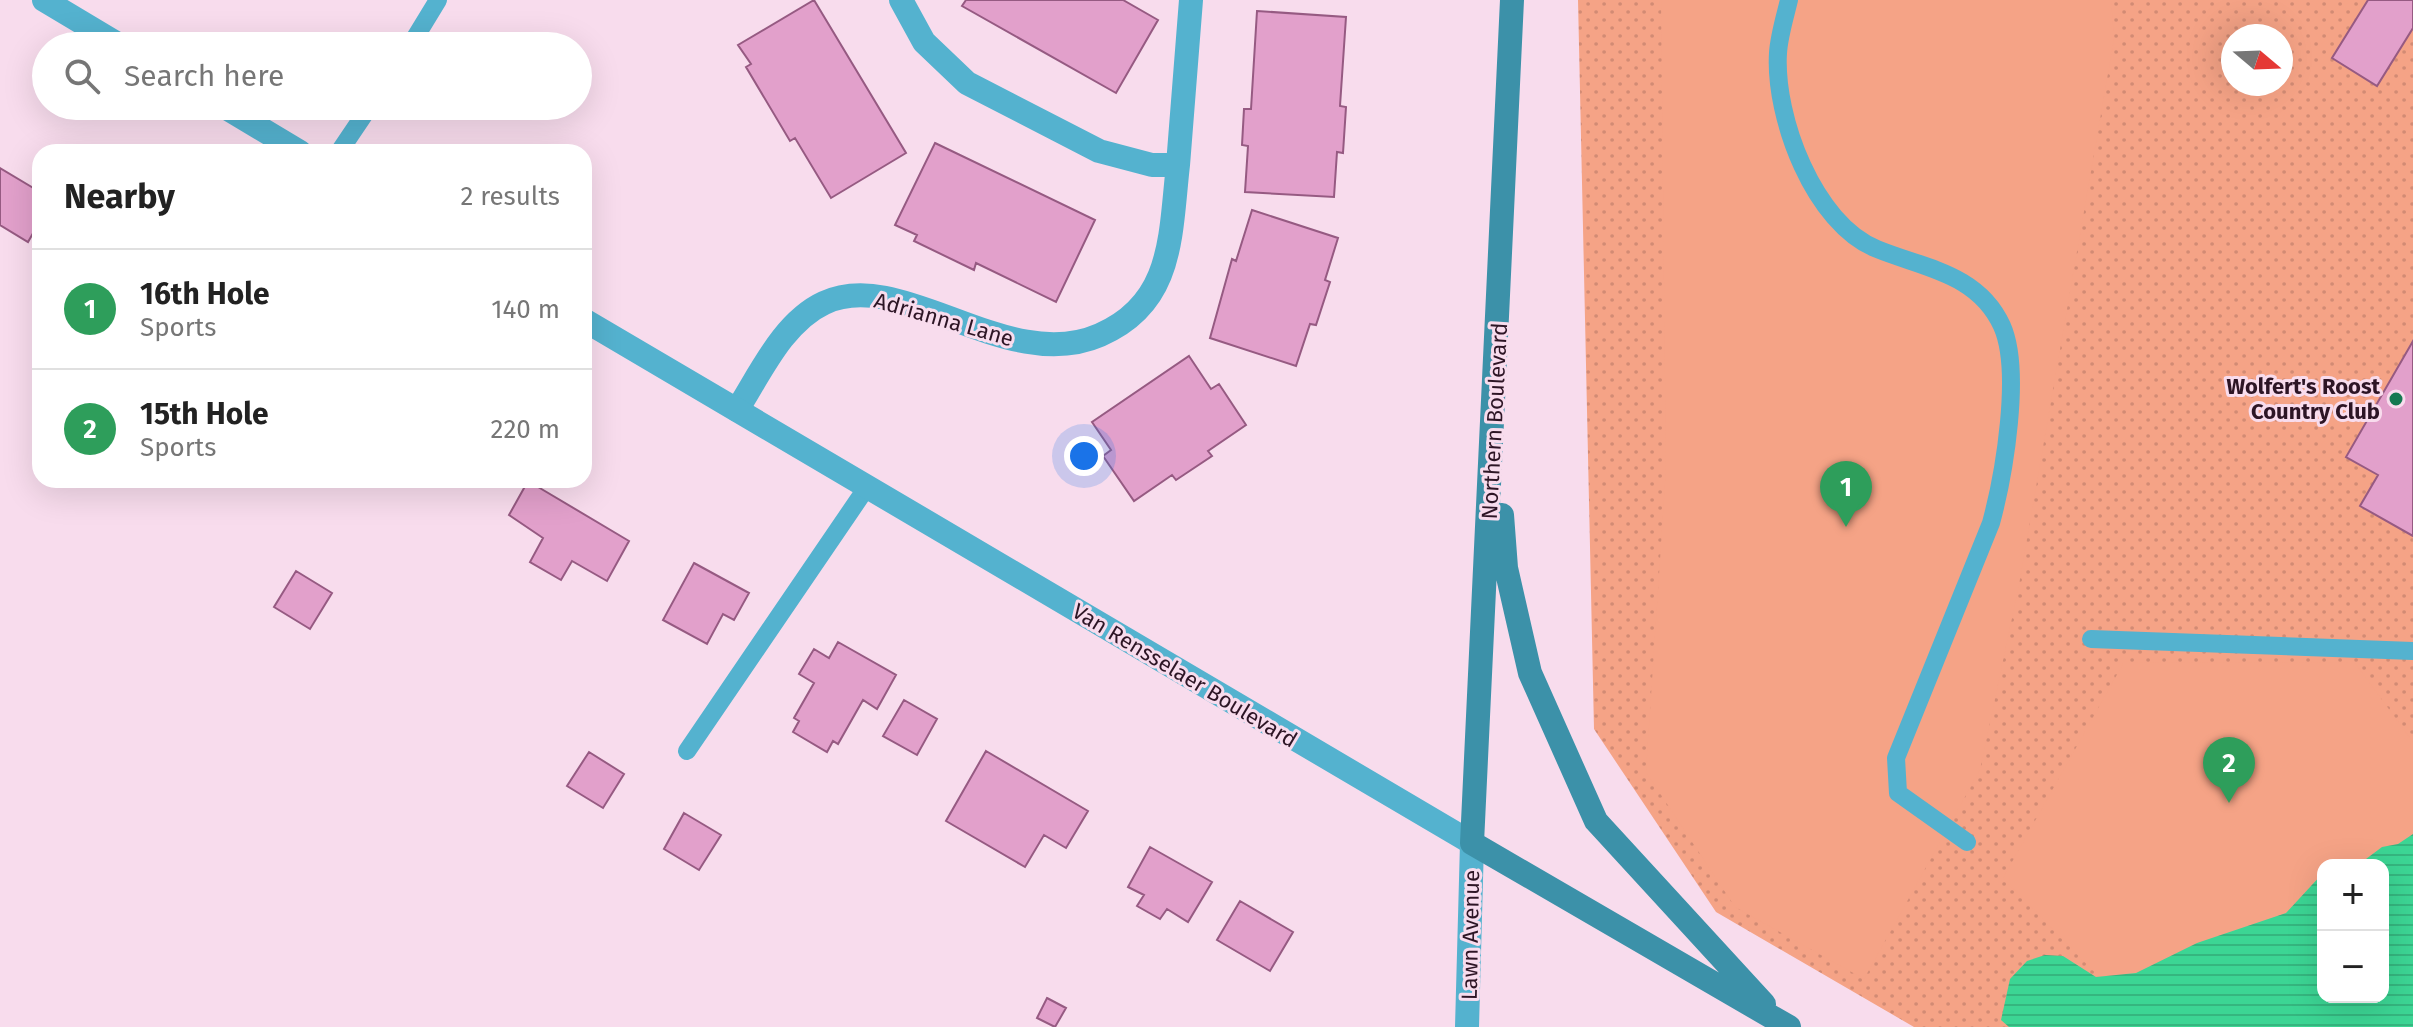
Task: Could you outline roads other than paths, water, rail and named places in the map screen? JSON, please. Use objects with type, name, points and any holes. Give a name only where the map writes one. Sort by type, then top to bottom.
[{"type":"main road","name":"Northern Boulevard","points":[[1472,843],[1512,0]]},
{"type":"main road","points":[[1496,379],[1506,568],[1517,626],[1530,673],[1577,784],[1596,821],[1785,1025]]},
{"type":"main road","name":"Van Rensselaer Boulevard","points":[[1472,843],[1785,1025]]},
{"type":"street","points":[[44,0],[98,32]]},
{"type":"street","points":[[901,0],[924,42],[967,83],[1099,151],[1152,165],[1178,165]]},
{"type":"street","name":"Adrianna Lane","points":[[737,410],[793,326],[814,308],[839,298],[862,296],[892,301],[1005,338],[1039,344],[1077,343],[1123,324],[1146,302],[1162,271],[1178,165],[1191,0]]},
{"type":"street","points":[[246,120],[287,144]]},
{"type":"street","name":"Van Rensselaer Boulevard","points":[[592,325],[1472,843]]},
{"type":"street","name":"Lawn Avenue","points":[[1467,1027],[1472,843]]},
{"type":"lane","points":[[419,32],[438,0]]},
{"type":"lane","points":[[1789,0],[1778,53],[1782,97],[1793,148],[1819,194],[1841,226],[1875,249],[1945,271],[1978,293],[2001,325],[2009,356],[2002,483],[1991,523],[1896,758],[1898,793],[1967,842]]},
{"type":"lane","points":[[344,144],[361,120]]},
{"type":"lane","points":[[687,751],[867,487]]},
{"type":"lane","points":[[2091,639],[2413,651]]},
{"type":"place","name":"Wolfert's Roost Country Club","points":[[2396,399]]},
{"type":"place","name":"16th Hole","points":[[1846,527]]},
{"type":"place","name":"15th Hole","points":[[2229,803]]}]
